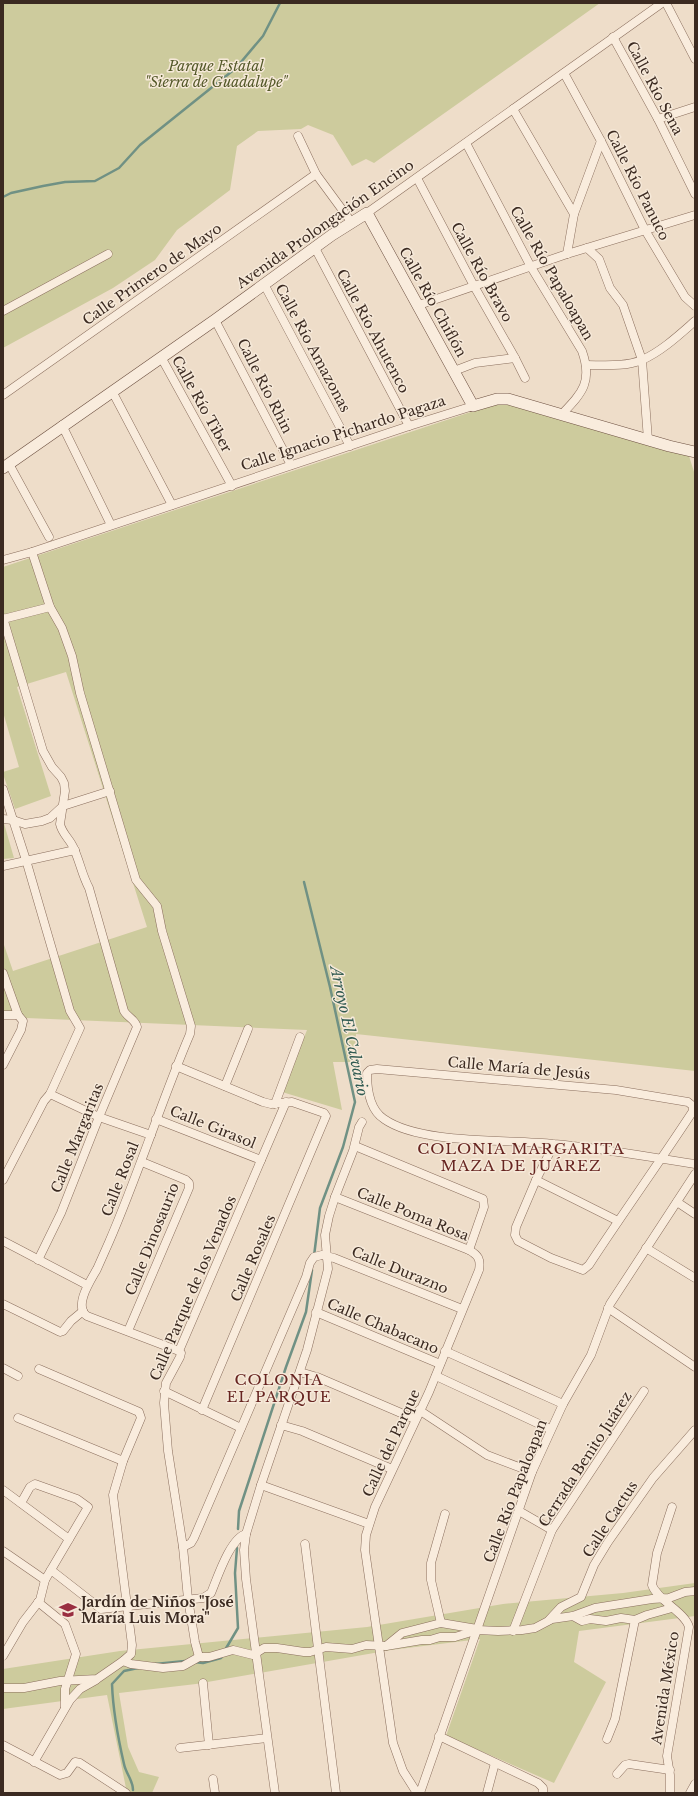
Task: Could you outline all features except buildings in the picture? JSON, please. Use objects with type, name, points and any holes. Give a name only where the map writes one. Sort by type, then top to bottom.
[{"type":"main road","name":"Avenida Prolongación Encino","points":[[6,466],[62,425],[215,320],[314,248],[367,213]]},
{"type":"main road","name":"Calle Río Chiflón","points":[[367,213],[419,305],[473,406]]},
{"type":"main road","name":"Calle Ignacio Pichardo Pagaza","points":[[473,406],[497,399],[508,399],[682,450],[695,452]]},
{"type":"street","name":"Avenida Prolongación Encino","points":[[367,213],[662,3]]},
{"type":"street","points":[[666,3],[695,58]]},
{"type":"street","name":"Calle Río Sena","points":[[613,37],[658,119],[695,194]]},
{"type":"street","name":"Calle Río Panuco","points":[[564,73],[601,141],[645,230],[685,297],[695,306]]},
{"type":"street","points":[[658,119],[695,107]]},
{"type":"street","points":[[513,109],[574,214]]},
{"type":"street","points":[[298,136],[316,174],[352,223]]},
{"type":"street","points":[[567,254],[574,214],[601,141]]},
{"type":"street","name":"Calle Río Papaloapan","points":[[466,143],[531,267],[582,351],[586,365],[582,392],[562,414]]},
{"type":"street","name":"Calle Primero de Mayo","points":[[3,396],[316,174]]},
{"type":"street","name":"Calle Río Bravo","points":[[416,178],[474,286],[516,358],[525,378]]},
{"type":"street","points":[[419,305],[567,254],[695,215]]},
{"type":"street","name":"Calle Río Ahutenco","points":[[314,248],[409,426]]},
{"type":"street","points":[[587,248],[599,259],[610,288],[623,305],[642,360],[648,440]]},
{"type":"street","points":[[3,311],[108,254]]},
{"type":"street","name":"Calle Río Amazonas","points":[[264,284],[350,446]]},
{"type":"street","name":"Calle Río Rhin","points":[[215,320],[291,465]]},
{"type":"street","points":[[586,365],[611,365],[642,360],[665,346],[695,321]]},
{"type":"street","name":"Calle Río Tiber","points":[[161,357],[232,486]]},
{"type":"street","points":[[454,371],[475,363],[516,358]]},
{"type":"street","points":[[112,391],[172,505]]},
{"type":"street","name":"Calle Ignacio Pichardo Pagaza","points":[[3,560],[32,552],[473,406]]},
{"type":"street","points":[[62,425],[111,525]]},
{"type":"street","points":[[6,466],[49,537]]},
{"type":"street","points":[[3,819],[13,820],[25,824],[42,821],[50,818],[63,806],[110,790],[80,693],[72,656],[62,628],[50,607],[32,552]]},
{"type":"street","points":[[3,866],[75,850],[60,824],[65,791],[64,783],[52,767],[43,751],[3,619],[50,607]]},
{"type":"street","points":[[3,789],[26,860],[70,1011],[79,1025],[80,1030],[50,1094],[44,1101],[3,1180]]},
{"type":"street","name":"Calle Rosal","points":[[83,1310],[82,1303],[87,1285],[103,1257],[142,1162],[156,1119],[190,1034],[191,1026],[162,931],[157,906],[136,880],[110,790]]},
{"type":"street","name":"Calle Margaritas","points":[[38,1260],[61,1213],[99,1117],[136,1031],[137,1025],[124,1011],[89,888],[82,876],[75,850]]},
{"type":"street","points":[[3,973],[18,1015],[22,1018],[23,1026],[3,1065]]},
{"type":"street","points":[[3,1015],[18,1015]]},
{"type":"street","points":[[225,1086],[248,1029]]},
{"type":"street","points":[[275,1104],[300,1037]]},
{"type":"street","points":[[176,1066],[262,1102],[275,1104],[286,1102]]},
{"type":"street","name":"Calle María de Jesús","points":[[554,1144],[452,1138],[424,1134],[397,1126],[384,1119],[374,1110],[370,1099],[367,1073],[370,1070],[377,1069],[616,1090],[688,1102],[694,1106],[693,1111],[662,1159]]},
{"type":"street","points":[[50,1094],[99,1117],[151,1135]]},
{"type":"street","name":"Calle Rosales","points":[[202,1410],[326,1116],[324,1113],[298,1104],[286,1102]]},
{"type":"street","name":"Calle Parque de los Venados","points":[[199,1657],[188,1600],[183,1547],[168,1451],[164,1391],[169,1376],[181,1356],[179,1352],[286,1102]]},
{"type":"street","name":"Calle Girasol","points":[[156,1119],[261,1160]]},
{"type":"street","points":[[275,1793],[245,1563],[246,1534],[281,1425],[300,1372],[328,1269],[325,1235],[335,1197],[355,1146],[359,1126],[362,1122]]},
{"type":"street","points":[[662,1159],[586,1269],[578,1269],[551,1258],[518,1241],[515,1235],[516,1227],[536,1180],[554,1144],[662,1159],[695,1164]]},
{"type":"street","points":[[355,1146],[483,1199],[484,1207],[469,1250]]},
{"type":"street","name":"Calle Dinosaurio","points":[[128,1331],[190,1185],[186,1180],[142,1162]]},
{"type":"street","name":"Calle Río Papaloapan","points":[[419,1793],[478,1630],[532,1472],[550,1429],[591,1355],[608,1308],[695,1174]]},
{"type":"street","points":[[536,1180],[618,1221]]},
{"type":"street","name":"Calle Poma Rosa","points":[[335,1197],[469,1250],[478,1255],[479,1258]]},
{"type":"street","points":[[677,1202],[695,1214]]},
{"type":"street","points":[[3,1241],[87,1285]]},
{"type":"street","points":[[646,1248],[695,1278]]},
{"type":"street","points":[[183,1547],[191,1543],[194,1538],[306,1277],[312,1259],[318,1255],[327,1256]]},
{"type":"street","name":"Calle Durazno","points":[[327,1256],[462,1309]]},
{"type":"street","name":"Calle del Parque","points":[[419,1793],[403,1771],[393,1743],[383,1645],[365,1550],[365,1542],[369,1524],[392,1469],[436,1376],[479,1270],[479,1258]]},
{"type":"street","points":[[3,1304],[61,1332],[83,1310],[87,1316],[179,1352]]},
{"type":"street","points":[[608,1308],[695,1367]]},
{"type":"street","name":"Calle Chabacano","points":[[316,1312],[440,1364]]},
{"type":"street","points":[[445,1351],[563,1404]]},
{"type":"street","points":[[3,1368],[18,1376]]},
{"type":"street","points":[[34,1762],[74,1694],[131,1654],[132,1649],[127,1606],[112,1500],[113,1491],[123,1461],[141,1414],[114,1400],[39,1369]]},
{"type":"street","points":[[300,1372],[317,1376],[415,1419]]},
{"type":"street","name":"Calle Chabacano","points":[[436,1376],[550,1429]]},
{"type":"street","points":[[164,1391],[241,1428]]},
{"type":"street","name":"Cerrada Benito Juárez","points":[[513,1631],[552,1530],[644,1391]]},
{"type":"street","points":[[419,1410],[481,1451],[532,1472]]},
{"type":"street","points":[[18,1418],[123,1461]]},
{"type":"street","points":[[281,1425],[302,1430],[392,1469]]},
{"type":"street","name":"Calle Cactus","points":[[549,1620],[561,1607],[581,1596],[594,1565],[608,1542],[653,1478],[695,1430]]},
{"type":"street","points":[[3,1656],[38,1602],[45,1580],[88,1507],[87,1504],[77,1499],[38,1484],[34,1484],[30,1487],[21,1503]]},
{"type":"street","points":[[261,1485],[369,1524]]},
{"type":"street","points":[[3,1490],[69,1540]]},
{"type":"street","name":"Avenida México","points":[[670,1793],[670,1770],[667,1756],[689,1628],[686,1622],[652,1587],[652,1583],[657,1553],[672,1506]]},
{"type":"street","points":[[519,1510],[552,1530]]},
{"type":"street","points":[[441,1622],[432,1580],[431,1563],[445,1514]]},
{"type":"street","points":[[51,1570],[98,1608],[105,1610],[127,1606],[203,1598],[211,1593],[232,1546],[238,1538],[246,1534]]},
{"type":"street","points":[[306,1544],[336,1793]]},
{"type":"street","points":[[3,1551],[45,1580]]},
{"type":"street","points":[[383,1645],[402,1633],[441,1622],[478,1630],[513,1631],[535,1628],[549,1620],[573,1616],[595,1608],[652,1599],[669,1598],[685,1592],[695,1591]]},
{"type":"street","points":[[38,1602],[62,1621],[68,1629],[76,1657],[68,1680],[65,1695],[65,1707]]},
{"type":"street","points":[[573,1616],[582,1621],[590,1619],[606,1621],[621,1618],[635,1620],[647,1614],[672,1608]]},
{"type":"street","points":[[607,1739],[615,1720],[635,1620]]},
{"type":"street","points":[[123,1661],[131,1664],[163,1668],[183,1666],[199,1657],[209,1657],[233,1650],[250,1655],[256,1654],[262,1649],[268,1648],[304,1652],[326,1647],[352,1649],[366,1645],[383,1645],[430,1640],[440,1637],[455,1637],[478,1630]]},
{"type":"street","points":[[3,1688],[24,1688],[68,1680],[97,1679]]},
{"type":"street","points":[[203,1683],[209,1745]]},
{"type":"street","points":[[439,1736],[538,1783],[543,1791]]},
{"type":"street","points":[[180,1748],[267,1738]]},
{"type":"street","points":[[3,1745],[57,1775],[62,1776],[75,1762],[78,1762],[126,1793]]},
{"type":"street","points":[[487,1793],[495,1763]]},
{"type":"street","points":[[617,1774],[629,1764],[670,1770]]},
{"type":"street","points":[[213,1779],[214,1793]]},
{"type":"street","points":[[690,1793],[695,1784]]},
{"type":"green space","name":"Parque Estatal \"Sierra de Guadalupe\"","points":[[3,3],[600,3],[374,163],[366,159],[352,166],[333,135],[308,125],[301,129],[258,131],[237,146],[230,190],[177,230],[155,260],[113,288],[3,348]]},
{"type":"green space","points":[[501,402],[689,456],[695,475],[695,1071],[356,1034],[354,1062],[333,1062],[342,1110],[282,1092],[307,1030],[3,1017],[3,942],[13,971],[147,927],[66,672],[17,687],[51,796],[15,809],[3,774],[3,772],[19,767],[3,712],[3,567]]},
{"type":"green space","points":[[3,820],[14,858],[3,859]]},
{"type":"green space","points":[[695,1583],[695,1616],[579,1631],[574,1662],[606,1682],[554,1783],[446,1736],[480,1639],[391,1650],[196,1684],[119,1693],[128,1747],[139,1772],[159,1777],[152,1793],[127,1793],[107,1695],[3,1709],[3,1669],[120,1651],[367,1627],[503,1604],[623,1593]]},
{"type":"waterway","points":[[3,197],[11,193],[65,182],[95,181],[119,168],[140,145],[236,68],[263,36],[280,3]]},
{"type":"waterway","name":"Arroyo El Calvario","points":[[304,882],[330,987],[355,1102],[343,1147],[320,1208],[314,1256]]},
{"type":"waterway","name":"Arroyo El Calvario","points":[[238,1529],[239,1511],[286,1367],[306,1312],[312,1270]]},
{"type":"waterway","name":"Arroyo El Calvario","points":[[225,1650],[238,1628],[235,1573],[237,1548]]},
{"type":"waterway","name":"Arroyo El Calvario","points":[[194,1662],[203,1663],[221,1658],[223,1655]]},
{"type":"waterway","name":"Arroyo El Calvario","points":[[155,1664],[185,1661]]},
{"type":"waterway","name":"Arroyo El Calvario","points":[[133,1790],[132,1783],[125,1768],[120,1744],[112,1684],[124,1671],[138,1668]]},
{"type":"place","name":"Jardín de Niños \"José María Luis Mora\"","points":[[68,1610]]},
{"type":"district","name":"COLONIA MARGARITA MAZA DE JUÁREZ","points":[[521,1158]]},
{"type":"district","name":"COLONIA EL PARQUE","points":[[279,1388]]}]
